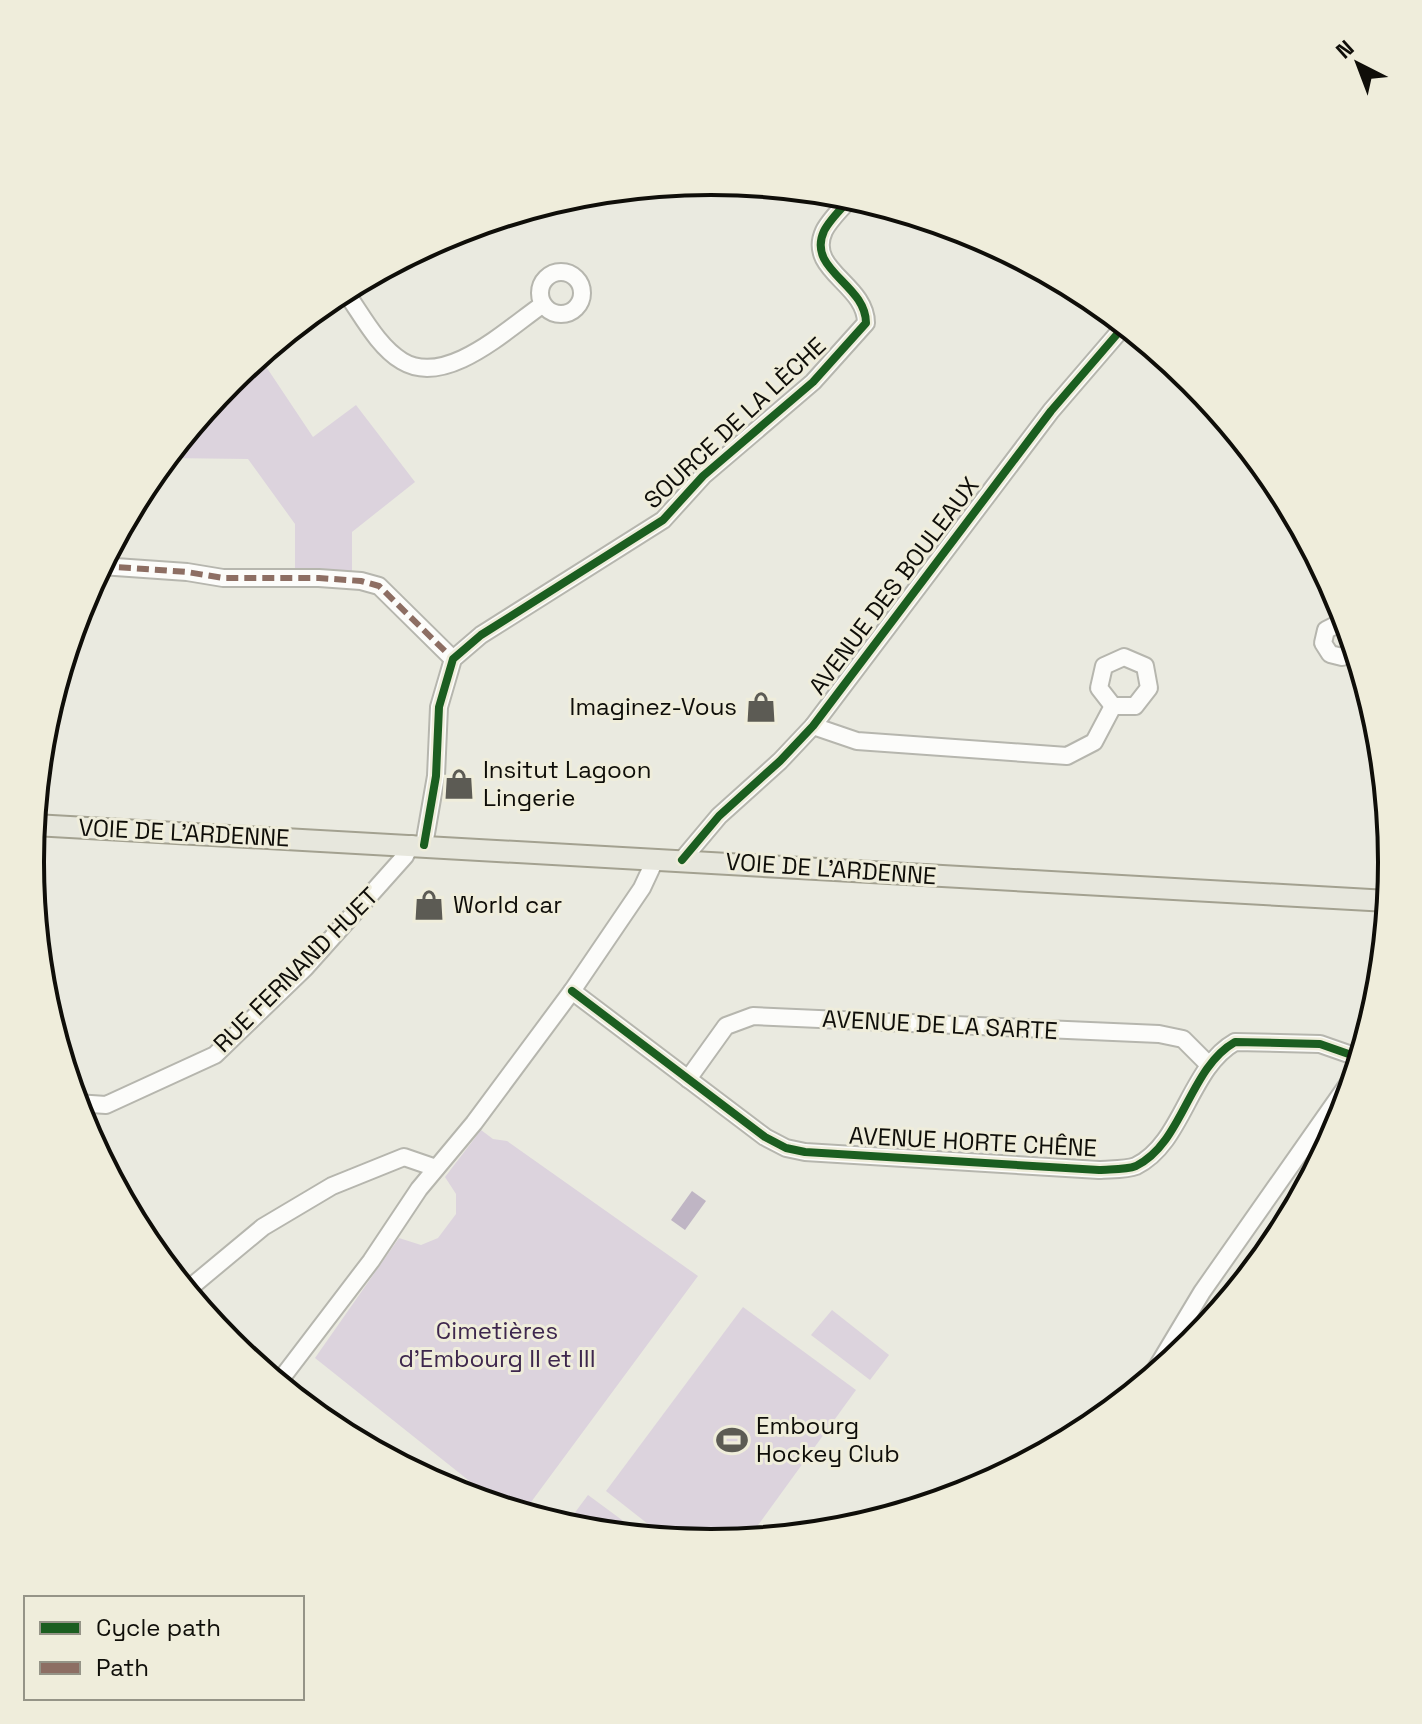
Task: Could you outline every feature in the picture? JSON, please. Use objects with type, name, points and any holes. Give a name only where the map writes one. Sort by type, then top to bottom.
[{"type":"main road","name":"VOIE DE L'ARDENNE","points":[[45,826],[1377,900]]},
{"type":"street","name":"SOURCE DE LA LÈCHE","points":[[453,659],[481,635],[663,520],[703,476],[813,382],[844,350],[866,323],[866,310],[861,300],[821,257],[820,244],[825,229],[842,208]]},
{"type":"street","points":[[351,300],[382,343],[402,361],[434,369],[453,365],[542,305]]},
{"type":"street","name":"AVENUE DES BOULEAUX","points":[[682,860],[719,816],[780,761],[813,726],[1051,411],[1118,334]]},
{"type":"street","points":[[113,567],[223,578],[361,581],[379,586],[453,659],[439,707],[435,787],[417,845]]},
{"type":"street","points":[[1334,626],[1326,630],[1323,643],[1330,654],[1345,655]]},
{"type":"street","name":"AVENUE DES BOULEAUX","points":[[813,726],[857,741],[1067,756],[1094,742],[1113,706]]},
{"type":"street","name":"RUE FERNAND HUET","points":[[90,1104],[106,1105],[215,1055],[347,923],[417,845]]},
{"type":"street","points":[[285,1374],[371,1261],[436,1168],[474,1123],[572,991],[642,888],[656,858]]},
{"type":"street","name":"AVENUE HORTE CHÊNE","points":[[572,991],[765,1137],[786,1148],[805,1152],[1099,1170],[1135,1167],[1163,1142],[1209,1065],[1235,1042],[1320,1044],[1349,1054]]},
{"type":"street","name":"AVENUE DE LA SARTE","points":[[688,1079],[726,1026],[753,1016],[1159,1034],[1183,1039],[1209,1065]]},
{"type":"street","points":[[1169,1346],[1202,1292],[1330,1110]]},
{"type":"street","points":[[195,1284],[263,1227],[332,1186],[404,1157],[436,1168]]},
{"type":"green space","points":[[266,366],[313,437],[356,405],[415,482],[352,532],[352,573],[295,571],[295,524],[248,459],[180,458],[239,390]]},
{"type":"green space","name":"Cimetières d'Embourg II et III","points":[[481,1130],[493,1139],[507,1141],[698,1276],[530,1504],[475,1485],[315,1358],[399,1238],[421,1245],[438,1238],[456,1214],[456,1194],[445,1177]]},
{"type":"green space","name":"Embourg Hockey Club","points":[[743,1307],[856,1390],[756,1528],[651,1526],[606,1491]]},
{"type":"green space","points":[[832,1310],[889,1355],[870,1380],[811,1335]]},
{"type":"green space","points":[[588,1495],[626,1523],[581,1516],[574,1514]]},
{"type":"shaded area","points":[[692,1191],[706,1201],[685,1230],[671,1220]]},
{"type":"marked path","points":[[113,567],[223,578],[361,581],[379,586],[453,659]]},
{"type":"cycle path","points":[[424,845],[436,776],[439,707],[453,659],[481,635],[663,520],[703,476],[813,382],[866,323],[857,298],[823,256],[821,245],[824,231],[842,208]]},
{"type":"cycle path","points":[[682,860],[719,816],[780,761],[813,726],[1051,411],[1118,334]]},
{"type":"cycle path","points":[[572,991],[765,1137],[786,1148],[805,1152],[1099,1170],[1128,1168],[1152,1155],[1165,1141],[1207,1069],[1219,1054],[1235,1042],[1320,1044],[1349,1054]]},
{"type":"place","name":"Imaginez-Vous","points":[[761,707]]},
{"type":"place","name":"Insitut Lagoon Lingerie","points":[[459,784]]},
{"type":"place","name":"World car","points":[[429,905]]},
{"type":"place","name":"Embourg Hockey Club","points":[[732,1440]]}]
